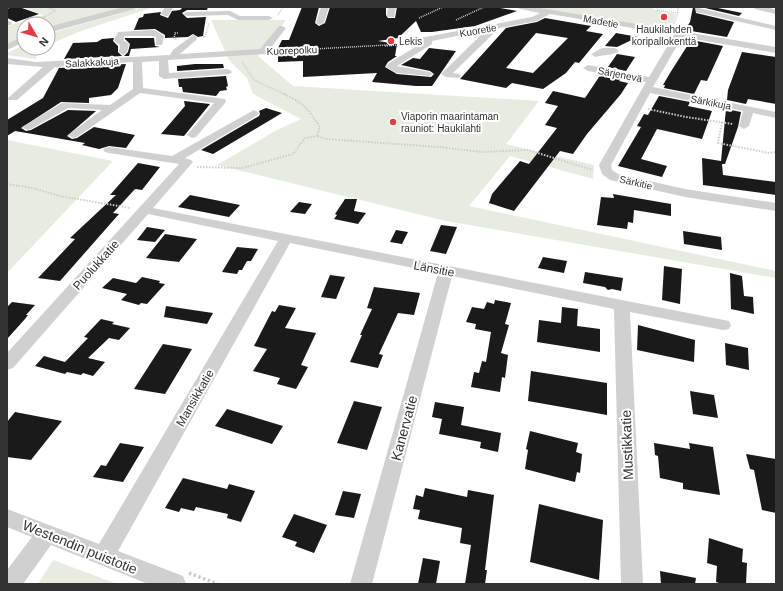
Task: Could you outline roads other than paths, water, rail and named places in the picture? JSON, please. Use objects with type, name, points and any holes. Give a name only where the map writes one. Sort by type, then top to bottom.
[{"type":"street","points":[[92,7],[104,14]]},
{"type":"street","points":[[56,28],[132,7]]},
{"type":"street","points":[[210,14],[215,7]]},
{"type":"street","points":[[320,23],[325,7]]},
{"type":"street","name":"Madetie","points":[[520,7],[776,50]]},
{"type":"street","points":[[758,7],[776,12]]},
{"type":"street","points":[[698,10],[776,28]]},
{"type":"street","points":[[187,14],[230,12],[238,18],[269,18]]},
{"type":"street","name":"Kuoretie","points":[[407,43],[534,19],[548,12]]},
{"type":"street","points":[[456,76],[446,74],[490,32],[492,27]]},
{"type":"street","name":"Kuorepolku","points":[[175,57],[264,52],[282,28]]},
{"type":"street","points":[[123,52],[125,44],[118,41],[121,34],[154,33],[160,36],[159,43]]},
{"type":"street","name":"Särkitie","points":[[675,34],[647,90],[604,168],[608,174],[619,178],[685,193],[776,207]]},
{"type":"street","points":[[753,47],[769,36]]},
{"type":"street","points":[[175,57],[176,52],[197,38]]},
{"type":"street","points":[[427,74],[397,70],[391,67],[432,41],[431,38]]},
{"type":"street","points":[[102,61],[105,53],[148,51]]},
{"type":"street","points":[[595,54],[602,51],[615,51]]},
{"type":"street","name":"Salakkakuja","points":[[7,61],[52,64],[175,57]]},
{"type":"street","points":[[163,58],[164,76],[226,72]]},
{"type":"street","points":[[137,59],[138,90]]},
{"type":"street","points":[[13,98],[52,64]]},
{"type":"street","name":"Särjenevä","points":[[588,68],[652,80]]},
{"type":"street","points":[[73,135],[138,90],[160,94],[184,92],[219,95],[230,94]]},
{"type":"street","name":"Särkikuja","points":[[647,90],[776,115]]},
{"type":"street","points":[[170,93],[180,96],[221,101],[192,135]]},
{"type":"street","points":[[27,127],[66,105],[112,108]]},
{"type":"street","points":[[744,126],[749,109]]},
{"type":"street","name":"Puolukkatie","points":[[7,364],[145,210],[180,162],[254,112]]},
{"type":"street","points":[[109,150],[180,162]]},
{"type":"street","name":"Länsitie","points":[[145,210],[285,240],[723,325]]},
{"type":"street","name":"Mansikkatie","points":[[104,556],[285,240]]},
{"type":"street","name":"Kanervatie","points":[[361,584],[446,271]]},
{"type":"street","name":"Mustikkatie","points":[[622,305],[632,584]]},
{"type":"street","name":"Westendin puistotie","points":[[7,518],[175,584]]},
{"type":"street","points":[[12,584],[13,580],[48,534]]},
{"type":"place","name":"Haukilahden koripallokenttä","points":[[664,17]]},
{"type":"place","name":"Lekis","points":[[391,41]]},
{"type":"place","name":"Viaporin maarintaman rauniot: Haukilahti","points":[[393,122]]}]
